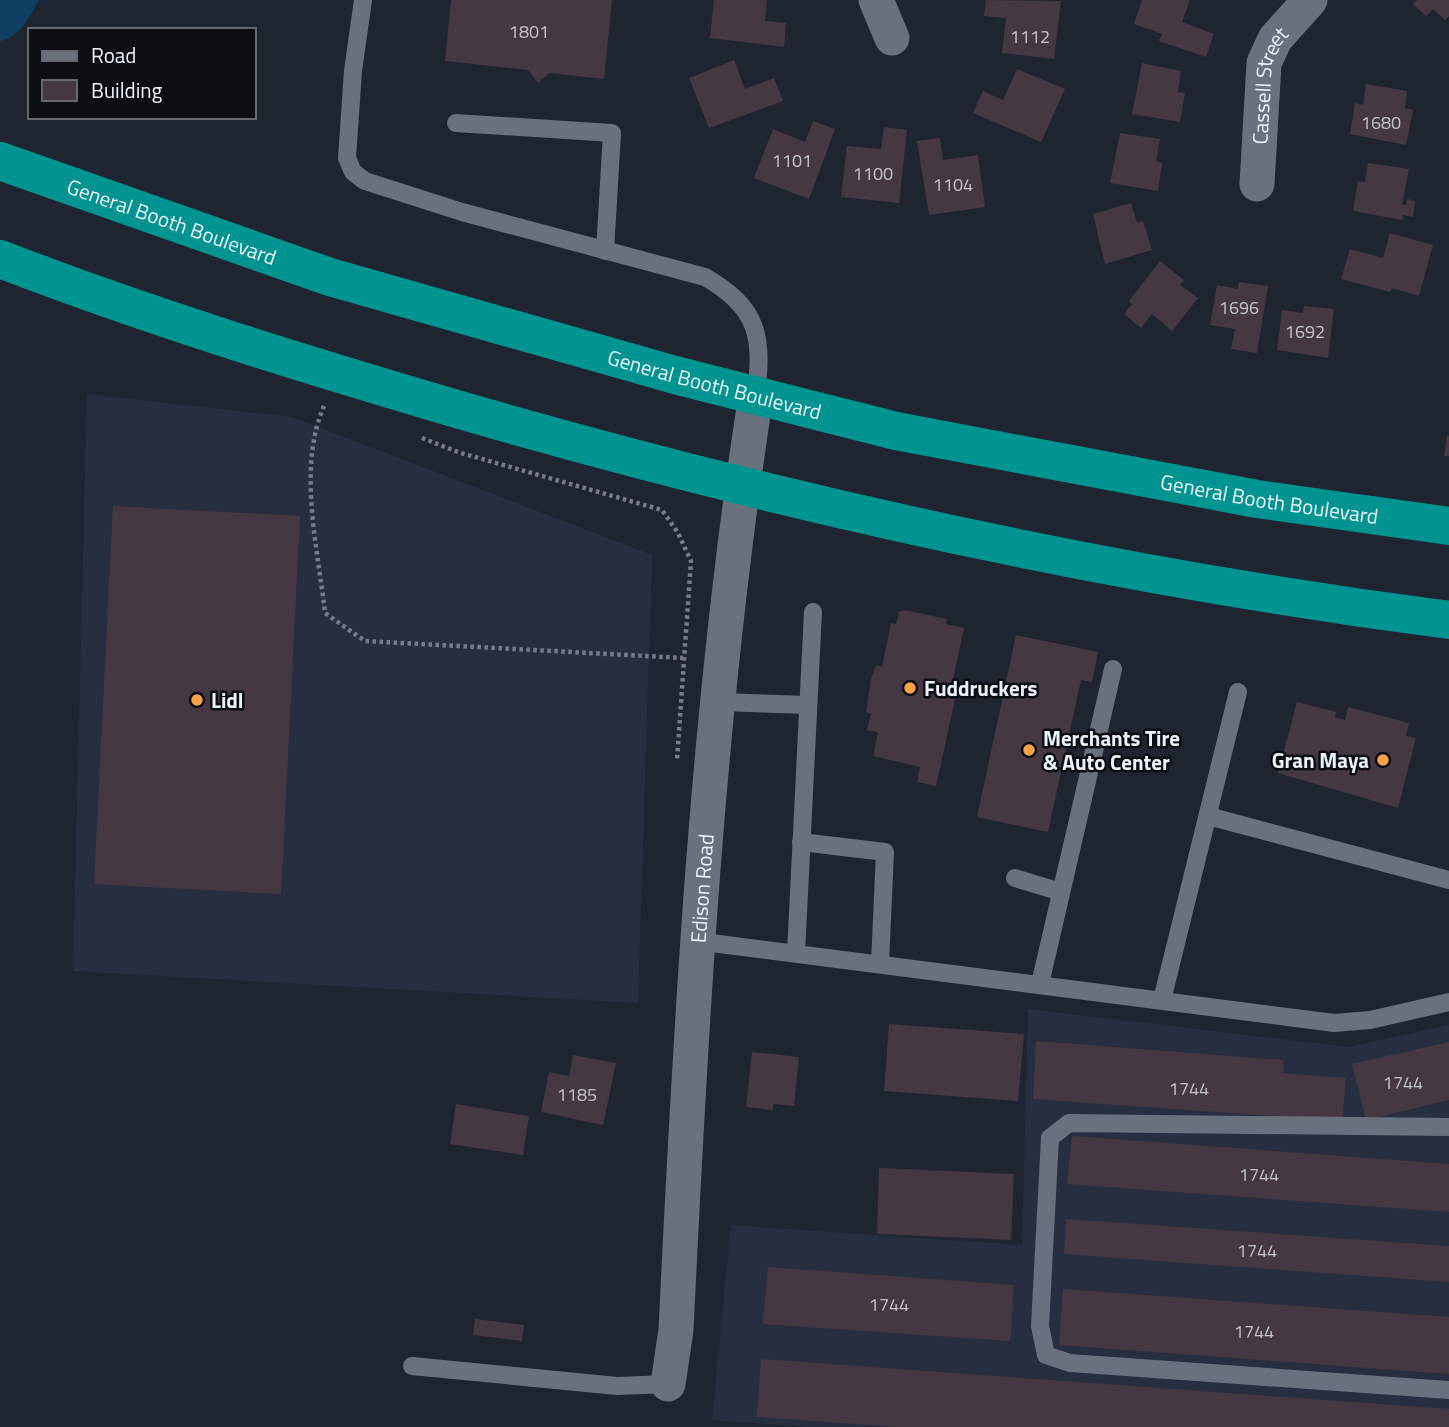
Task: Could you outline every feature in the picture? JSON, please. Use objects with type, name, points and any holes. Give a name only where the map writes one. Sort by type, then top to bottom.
[{"type":"highway","name":"General Booth Boulevard","points":[[0,161],[330,277],[755,395],[896,431],[1217,492],[1449,526]]},
{"type":"highway","points":[[0,259],[316,367],[578,444],[742,485],[1014,548],[1341,606],[1449,620]]},
{"type":"street","points":[[876,0],[892,38]]},
{"type":"street","name":"Cassell Street","points":[[1256,184],[1264,63],[1275,39],[1310,0]]},
{"type":"street","name":"Edison Road","points":[[668,1384],[676,1329],[696,941],[742,485],[755,395]]},
{"type":"lane","points":[[363,0],[353,71],[346,158],[353,172],[365,181],[463,212],[705,277],[727,289],[741,303],[755,330],[761,354],[755,395]]},
{"type":"lane","points":[[456,123],[612,133],[605,250]]},
{"type":"lane","points":[[796,953],[813,612]]},
{"type":"lane","points":[[1040,984],[1113,669]]},
{"type":"lane","points":[[1162,1000],[1238,692]]},
{"type":"lane","points":[[720,702],[808,705]]},
{"type":"lane","points":[[1208,817],[1449,880]]},
{"type":"lane","points":[[801,842],[885,852],[880,963]]},
{"type":"lane","points":[[1015,878],[1061,892]]},
{"type":"lane","points":[[696,941],[1334,1023],[1370,1020],[1449,1002]]},
{"type":"lane","points":[[1449,1128],[1069,1123],[1049,1138],[1040,1326],[1046,1355],[1070,1363],[1449,1390]]},
{"type":"lane","points":[[412,1366],[617,1386],[668,1384]]},
{"type":"path","points":[[328,399],[316,425],[311,484],[325,613],[365,641],[683,658]]},
{"type":"shaded area","points":[[87,394],[292,417],[652,555],[638,1003],[73,971]]},
{"type":"shaded area","points":[[1028,1009],[1348,1047],[1449,1025],[1449,1427],[806,1427],[712,1420],[731,1225],[1022,1245]]},
{"type":"water","points":[[0,0],[39,0],[19,31],[0,41]]},
{"type":"building","points":[[451,0],[612,0],[604,79],[549,73],[538,83],[528,70],[445,61]]},
{"type":"building","points":[[714,0],[767,0],[765,21],[786,23],[784,47],[710,38]]},
{"type":"building","points":[[986,0],[1061,1],[1054,59],[1002,53],[1006,18],[984,16]]},
{"type":"building","points":[[1142,0],[1190,0],[1182,22],[1214,34],[1206,57],[1159,41],[1162,34],[1134,24]]},
{"type":"building","points":[[1417,0],[1449,0],[1449,16],[1445,20],[1433,9],[1426,16],[1413,4]]},
{"type":"building","points":[[734,60],[745,89],[774,78],[783,101],[709,128],[689,78]]},
{"type":"building","points":[[1142,63],[1181,71],[1178,92],[1185,93],[1180,122],[1132,114]]},
{"type":"building","points":[[1017,69],[1065,89],[1041,142],[973,113],[983,91],[1003,100]]},
{"type":"building","points":[[1366,84],[1407,91],[1405,108],[1413,110],[1406,145],[1350,134],[1355,103],[1363,105]]},
{"type":"building","points":[[813,121],[835,129],[809,199],[754,178],[773,129],[805,142]]},
{"type":"building","points":[[884,127],[907,130],[899,203],[841,197],[847,146],[881,149]]},
{"type":"building","points":[[1120,133],[1160,139],[1156,161],[1162,163],[1158,191],[1110,183]]},
{"type":"building","points":[[940,138],[943,160],[978,155],[985,207],[929,215],[917,141]]},
{"type":"building","points":[[1368,163],[1409,169],[1402,204],[1406,205],[1407,199],[1415,201],[1413,217],[1403,215],[1402,220],[1353,211],[1358,181],[1365,182]]},
{"type":"building","points":[[1131,203],[1137,223],[1143,221],[1152,250],[1105,264],[1093,214]]},
{"type":"building","points":[[1390,233],[1433,245],[1419,296],[1392,288],[1390,292],[1341,279],[1350,249],[1383,258]]},
{"type":"building","points":[[1160,261],[1184,280],[1180,285],[1198,298],[1172,331],[1152,314],[1141,328],[1124,314],[1132,304],[1129,301]]},
{"type":"building","points":[[1239,282],[1268,286],[1257,353],[1231,349],[1235,329],[1210,325],[1217,285],[1238,289]]},
{"type":"building","points":[[1304,306],[1334,309],[1328,358],[1277,350],[1282,310],[1303,313]]},
{"type":"building","points":[[1447,436],[1449,456],[1444,456]]},
{"type":"building","name":"Lidl","points":[[113,506],[300,516],[281,894],[94,884]]},
{"type":"building","name":"Fuddruckers","points":[[904,610],[947,619],[946,624],[964,628],[949,698],[955,699],[936,786],[917,782],[920,767],[873,756],[878,732],[867,730],[871,714],[866,712],[871,679],[876,665],[882,667],[891,623],[896,624],[899,612]]},
{"type":"building","name":"Merchants Tire & Auto Center","points":[[1016,635],[1098,652],[1092,682],[1081,680],[1048,832],[977,817]]},
{"type":"building","points":[[1297,702],[1336,712],[1335,717],[1345,720],[1348,707],[1409,723],[1406,736],[1416,738],[1398,808],[1278,773]]},
{"type":"building","points":[[889,1024],[1024,1034],[1018,1101],[884,1091]]},
{"type":"building","points":[[1036,1041],[1283,1060],[1283,1073],[1346,1078],[1342,1121],[1033,1099]]},
{"type":"building","points":[[1449,1042],[1449,1100],[1366,1120],[1352,1064]]},
{"type":"building","points":[[752,1052],[799,1057],[794,1106],[773,1104],[773,1110],[746,1107]]},
{"type":"building","points":[[573,1055],[616,1063],[603,1125],[541,1112],[549,1072],[569,1076]]},
{"type":"building","points":[[456,1104],[529,1116],[523,1155],[450,1144]]},
{"type":"building","points":[[1072,1136],[1449,1164],[1449,1212],[1067,1184]]},
{"type":"building","points":[[879,1168],[1014,1174],[1011,1240],[877,1234]]},
{"type":"building","points":[[1066,1219],[1449,1246],[1449,1282],[1064,1254]]},
{"type":"building","points":[[768,1267],[1014,1285],[1010,1341],[763,1324]]},
{"type":"building","points":[[1063,1289],[1449,1317],[1449,1374],[1059,1345]]},
{"type":"building","points":[[475,1319],[524,1325],[522,1341],[473,1335]]},
{"type":"building","points":[[761,1359],[1449,1409],[1449,1427],[897,1427],[757,1417]]},
{"type":"place","name":"Fuddruckers","points":[[910,688]]},
{"type":"place","name":"Lidl","points":[[197,700]]},
{"type":"place","name":"Merchants Tire & Auto Center","points":[[1029,750]]},
{"type":"place","name":"Gran Maya","points":[[1383,760]]}]
